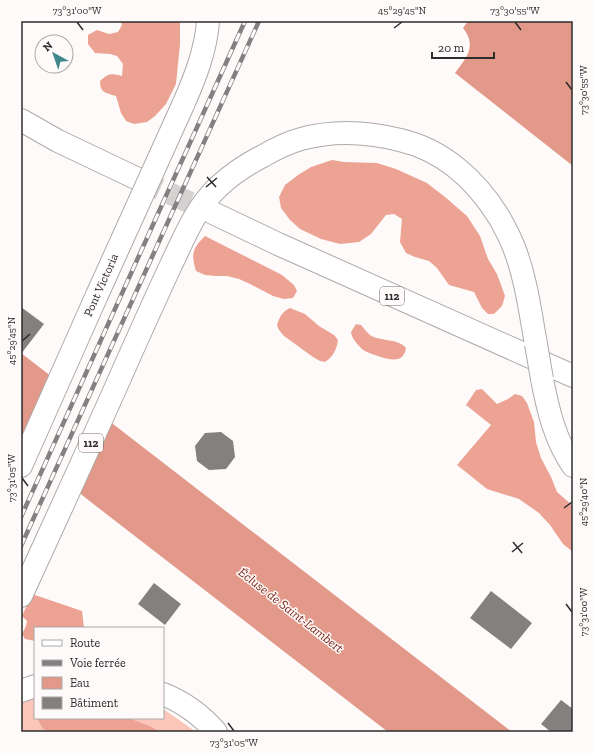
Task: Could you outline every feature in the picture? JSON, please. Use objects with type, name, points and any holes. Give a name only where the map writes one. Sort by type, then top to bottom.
[{"type":"main road","name":"Pont Victoria","points":[[21,466],[190,90],[201,57],[208,21]]},
{"type":"main road","points":[[21,120],[64,144],[140,180]]},
{"type":"main road","name":"112","points":[[21,596],[193,219],[218,187],[246,165],[280,147],[300,140],[335,133],[354,133],[391,137],[426,148],[456,167],[480,190],[508,231],[514,246],[524,281],[550,415],[554,428],[573,466]]},
{"type":"main road","name":"112","points":[[213,213],[278,244],[573,376]]},
{"type":"main road","points":[[21,691],[34,686]]},
{"type":"main road","points":[[164,694],[185,705],[201,717],[216,732]]},
{"type":"shaded area","points":[[121,21],[180,21],[180,44],[176,84],[166,104],[147,122],[134,124],[126,121],[121,113],[116,96],[102,90],[100,81],[105,76],[110,74],[122,76],[123,64],[117,56],[95,53],[88,44],[88,35],[97,30],[109,34],[118,32],[122,25]]},
{"type":"shaded area","points":[[332,160],[377,163],[396,169],[427,183],[445,197],[467,216],[480,236],[488,259],[497,274],[505,296],[502,306],[494,314],[488,314],[482,308],[474,292],[449,285],[437,268],[429,261],[406,253],[400,242],[402,219],[394,214],[386,215],[371,234],[359,242],[340,244],[321,239],[300,229],[290,220],[281,208],[279,197],[285,185],[298,175],[311,167]]},
{"type":"shaded area","points":[[205,236],[282,275],[294,285],[297,291],[293,298],[284,299],[273,296],[239,279],[227,276],[205,275],[196,271],[193,260],[195,248]]},
{"type":"shaded area","points":[[290,308],[305,314],[319,326],[334,335],[338,340],[337,347],[330,358],[325,362],[313,357],[284,336],[279,330],[277,325],[280,317]]},
{"type":"shaded area","points":[[356,324],[361,325],[370,335],[374,337],[394,341],[403,345],[406,348],[405,353],[400,358],[389,359],[363,350],[351,334]]},
{"type":"shaded area","points":[[482,389],[497,404],[515,394],[522,396],[527,403],[534,422],[536,442],[541,458],[557,492],[573,506],[573,552],[563,544],[550,525],[539,513],[519,499],[487,489],[457,465],[491,425],[466,405],[476,390]]},
{"type":"shaded area","points":[[32,594],[82,611],[84,627],[34,627],[34,641],[25,639],[22,634],[27,621],[22,616]]},
{"type":"shaded area","points":[[34,698],[34,719],[38,719],[42,728],[47,732],[21,732],[21,703]]},
{"type":"shaded area","points":[[164,710],[196,732],[161,732],[132,719],[164,719]]},
{"type":"shaded area","points":[[38,719],[132,719],[161,732],[47,732],[42,728]]},
{"type":"water","points":[[468,21],[569,21],[573,24],[573,166],[455,73],[469,51],[469,40],[463,28]]},
{"type":"water","name":"Écluse de Saint-Lambert","points":[[21,353],[512,732],[388,732],[21,447]]},
{"type":"pier","points":[[52,374],[111,420],[77,494],[21,449]]},
{"type":"building","points":[[21,307],[44,324],[21,354]]},
{"type":"building","points":[[221,432],[233,441],[235,457],[226,469],[209,470],[197,461],[195,446],[205,433]]},
{"type":"building","points":[[154,583],[181,604],[165,625],[138,604]]},
{"type":"building","points":[[491,591],[532,623],[511,649],[470,618]]},
{"type":"building","points":[[561,700],[573,709],[573,732],[551,732],[541,724]]},
{"type":"tunnel","points":[[140,180],[213,213]]},
{"type":"railway","points":[[21,517],[245,21]]},
{"type":"railway","points":[[21,546],[259,21]]}]
